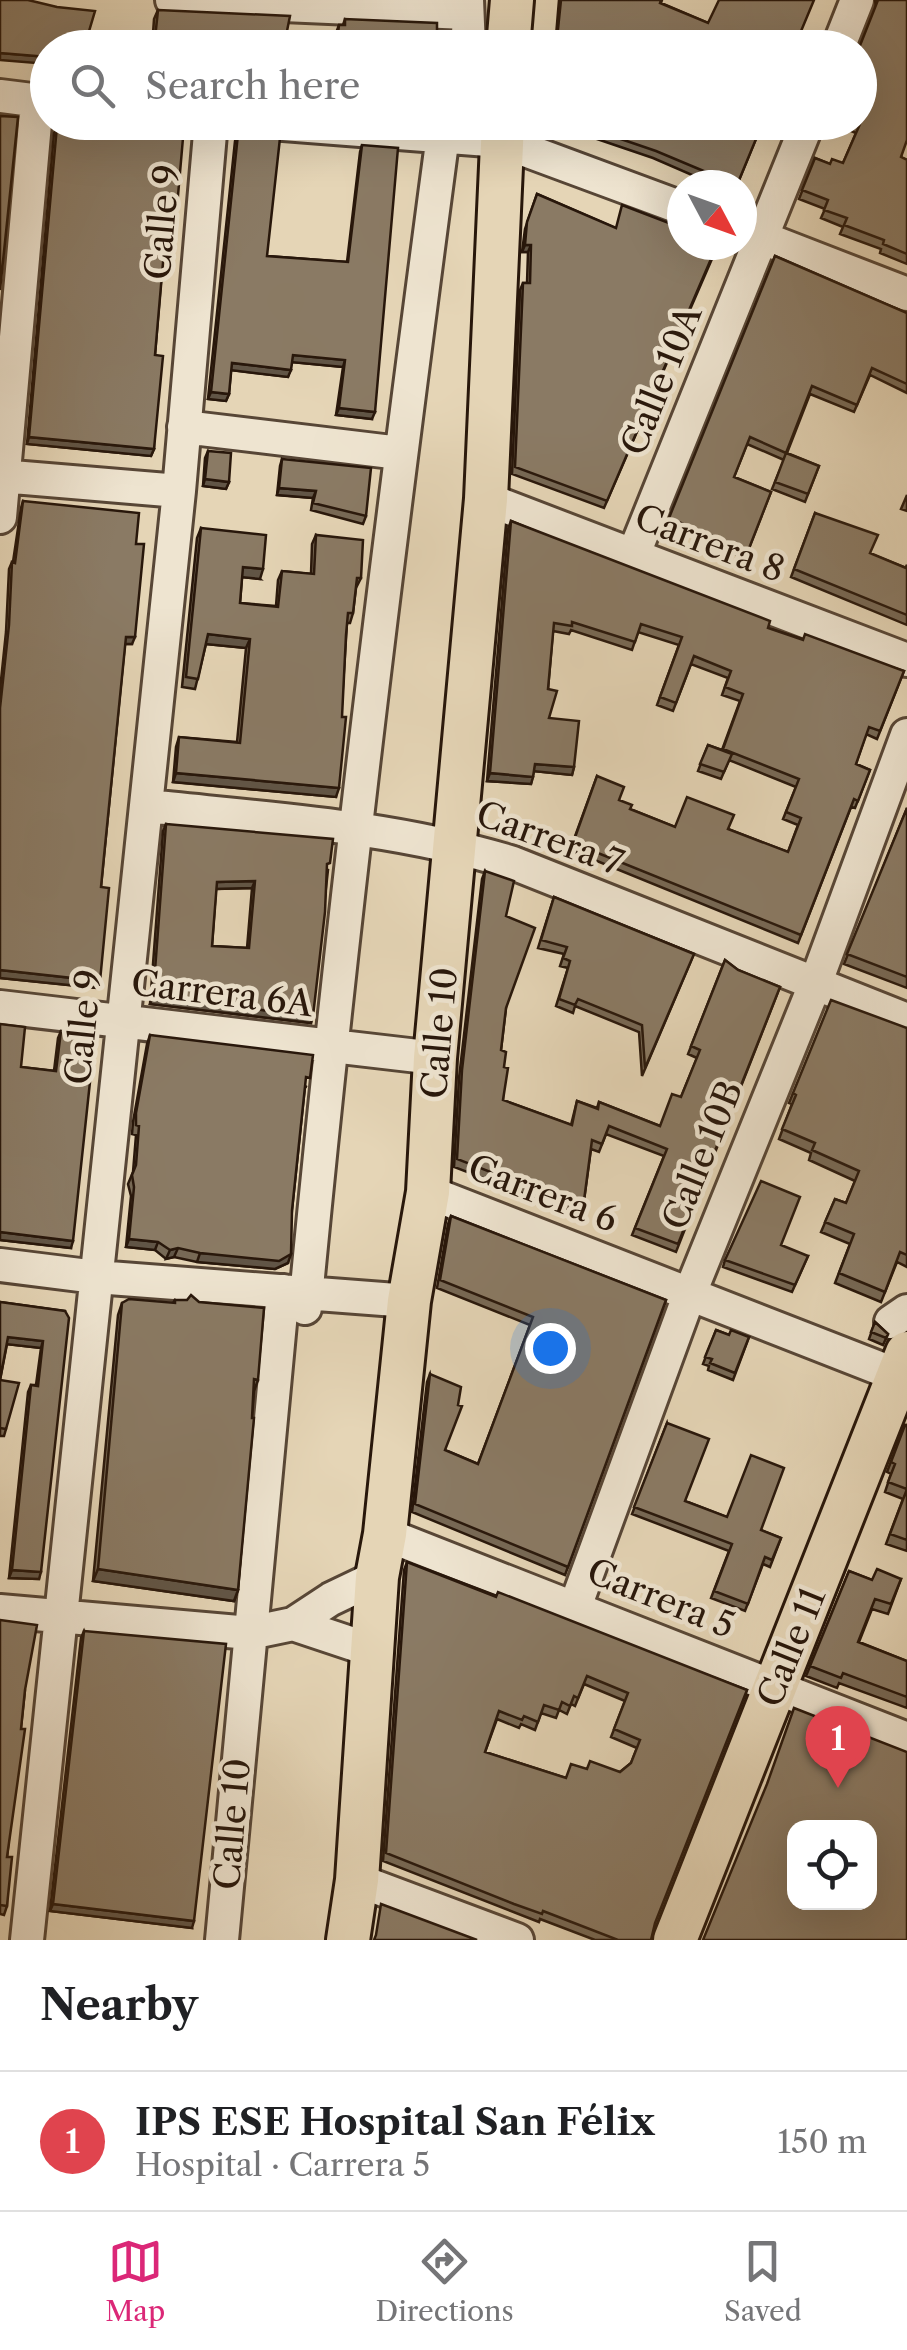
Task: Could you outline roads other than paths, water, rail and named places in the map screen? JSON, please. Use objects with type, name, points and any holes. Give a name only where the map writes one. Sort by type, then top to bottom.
[{"type":"main road","points":[[510,30],[512,0]]},
{"type":"main road","name":"Calle 10","points":[[342,1936],[357,1880],[377,1577],[408,1310],[428,1192],[435,1058],[486,499],[502,140]]},
{"type":"main road","name":"Calle 11","points":[[676,1940],[900,1351]]},
{"type":"street","points":[[172,0],[467,7]]},
{"type":"street","points":[[845,30],[857,0]]},
{"type":"street","points":[[0,96],[30,100]]},
{"type":"street","points":[[0,517],[38,140]]},
{"type":"street","name":"Calle 9","points":[[26,1940],[124,1022],[210,140]]},
{"type":"street","name":"Calle 10","points":[[222,1940],[250,1633],[330,1046],[400,453],[446,140]]},
{"type":"street","points":[[521,140],[667,202]]},
{"type":"street","name":"Calle 10A","points":[[757,224],[799,140]]},
{"type":"street","points":[[757,236],[907,294]]},
{"type":"street","name":"Calle 10A","points":[[633,556],[742,260]]},
{"type":"street","points":[[184,427],[400,453]]},
{"type":"street","points":[[2,476],[178,491]]},
{"type":"street","name":"Carrera 8","points":[[486,499],[907,660]]},
{"type":"street","name":"Calle 10B","points":[[575,1606],[690,1293],[816,982],[907,735]]},
{"type":"street","name":"Carrera 7","points":[[146,806],[356,828],[456,845],[513,863],[907,1020]]},
{"type":"street","name":"Carrera 6A","points":[[0,1007],[435,1058]]},
{"type":"street","name":"Carrera 6","points":[[428,1192],[690,1293],[900,1351]]},
{"type":"street","points":[[0,1265],[95,1287]]},
{"type":"street","points":[[0,1286],[95,1287],[408,1310]]},
{"type":"street","name":"Carrera 5","points":[[385,1534],[907,1739]]},
{"type":"street","points":[[0,1611],[250,1633],[293,1624],[331,1599],[377,1577]]},
{"type":"street","points":[[293,1624],[371,1650]]},
{"type":"street","points":[[357,1880],[517,1940]]},
{"type":"street","points":[[0,1937],[26,1940]]},
{"type":"place","name":"IPS ESE Hospital San Félix","points":[[838,1788]]}]
